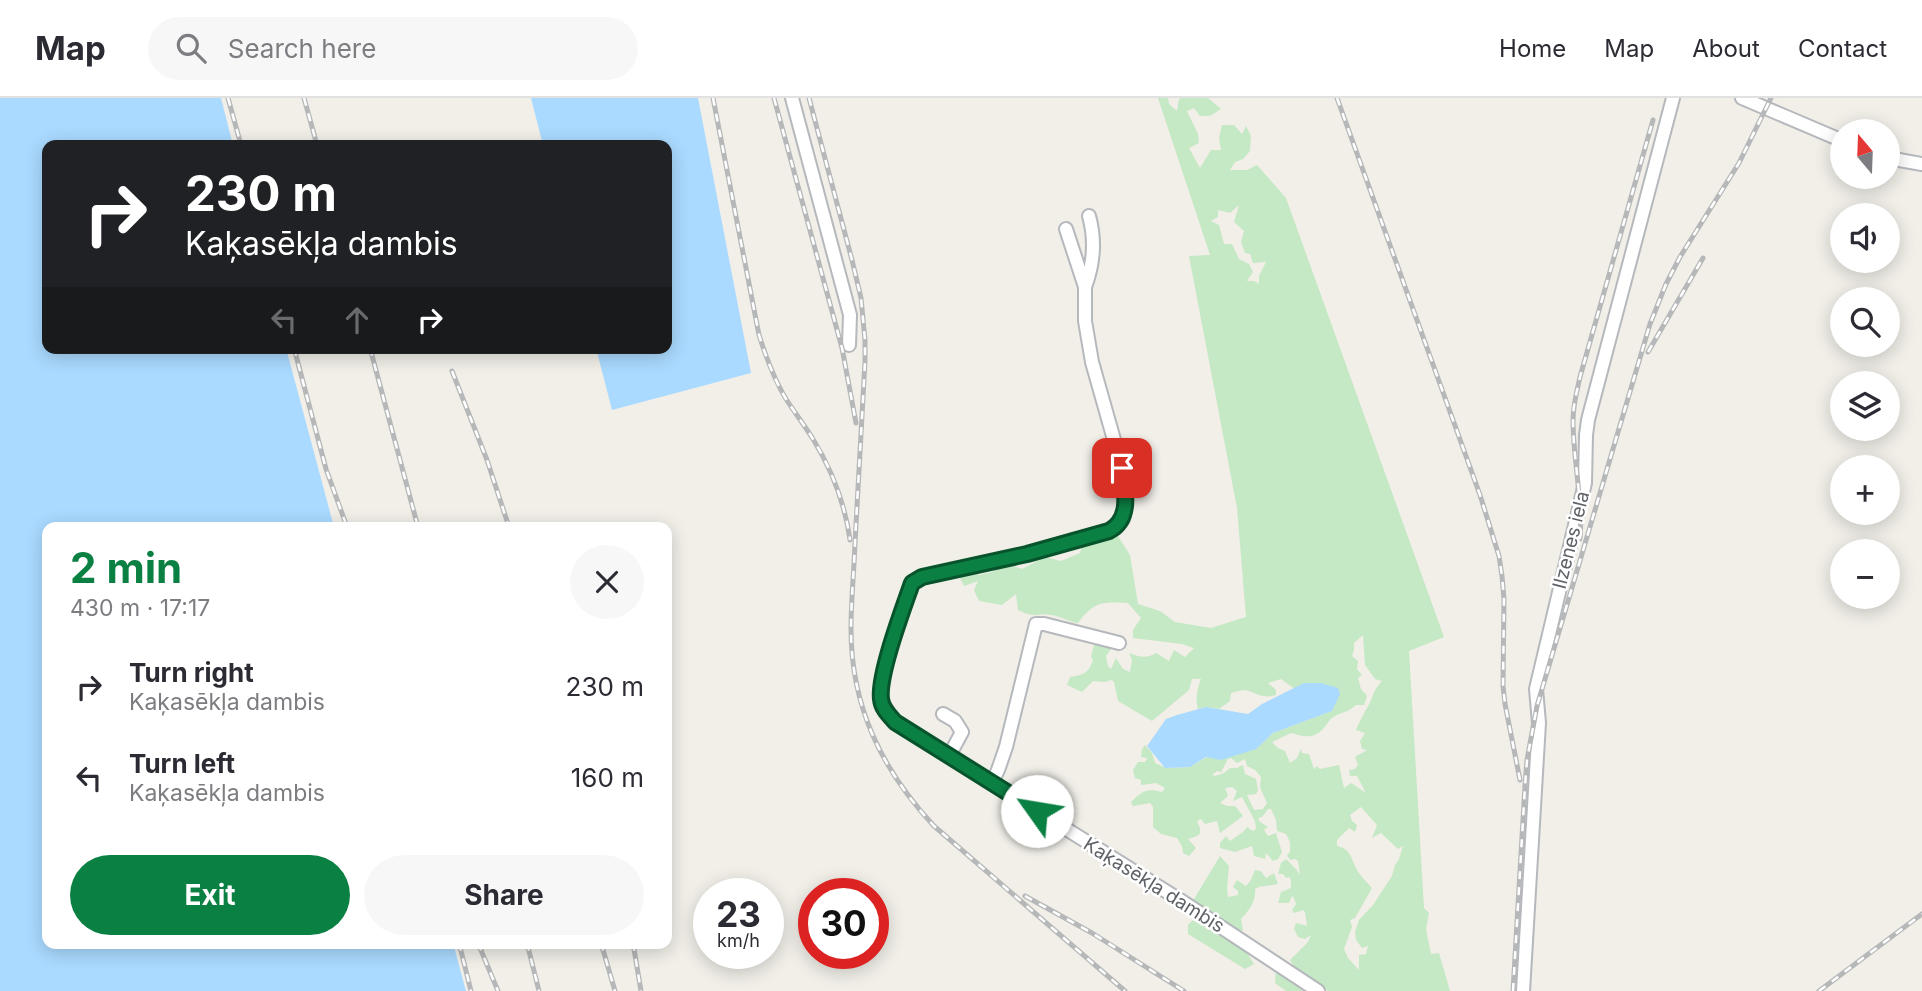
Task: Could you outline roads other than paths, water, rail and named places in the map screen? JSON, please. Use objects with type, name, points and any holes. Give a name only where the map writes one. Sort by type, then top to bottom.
[{"type":"street","points":[[792,98],[850,315],[849,345]]},
{"type":"street","name":"Ilzenes iela","points":[[1523,991],[1539,723],[1536,690],[1585,482],[1588,420],[1673,98]]},
{"type":"street","points":[[1742,98],[1830,135]]},
{"type":"street","points":[[1900,160],[1922,164]]},
{"type":"street","points":[[1085,287],[1091,271],[1094,232],[1089,216]]},
{"type":"street","points":[[1066,229],[1085,287]]},
{"type":"street","name":"Kaķasēkļa dambis","points":[[1085,287],[1085,321],[1092,362],[1122,468],[1126,498],[1123,519],[1117,527],[1109,531],[1027,554],[922,577],[912,583],[883,678],[881,699],[885,711],[895,722],[1192,908],[1318,991]]},
{"type":"street","points":[[992,783],[1006,747],[1036,624],[1119,643]]},
{"type":"street","points":[[943,713],[955,721],[962,732],[948,756]]},
{"type":"water","points":[[0,98],[221,98],[232,140],[42,140],[42,354],[288,354],[333,522],[42,522],[42,949],[455,949],[466,991],[0,991]]},
{"type":"water","points":[[531,98],[698,98],[751,373],[612,410],[598,354],[672,354],[672,140],[542,140]]},
{"type":"water","points":[[1304,683],[1321,683],[1338,688],[1340,694],[1332,711],[1273,733],[1256,749],[1221,760],[1206,757],[1190,767],[1165,768],[1147,746],[1166,719],[1206,707],[1248,714]]},
{"type":"railway","points":[[228,98],[240,140]]},
{"type":"railway","points":[[304,98],[316,140]]},
{"type":"railway","points":[[713,98],[759,335],[782,391],[832,475],[845,513],[850,540]]},
{"type":"railway","points":[[774,98],[842,348],[856,423]]},
{"type":"railway","points":[[809,98],[861,298],[865,340],[851,629],[852,658],[864,711],[885,760],[899,783],[934,826],[1125,991]]},
{"type":"railway","points":[[1337,98],[1480,495],[1499,556],[1504,599],[1503,686],[1520,780]]},
{"type":"railway","points":[[1513,991],[1527,760],[1537,706],[1650,324],[1680,257],[1739,163],[1771,98]]},
{"type":"railway","points":[[1580,539],[1573,435],[1574,403],[1653,120]]},
{"type":"railway","points":[[1648,352],[1703,258]]},
{"type":"railway","points":[[296,354],[326,469],[345,522]]},
{"type":"railway","points":[[372,354],[417,522]]},
{"type":"railway","points":[[452,371],[487,460],[507,522]]},
{"type":"railway","points":[[1025,896],[1092,933],[1184,991]]},
{"type":"railway","points":[[1819,991],[1922,914]]},
{"type":"railway","points":[[460,949],[471,991]]},
{"type":"railway","points":[[480,949],[498,991]]},
{"type":"railway","points":[[528,949],[539,991]]},
{"type":"railway","points":[[603,949],[615,991]]},
{"type":"railway","points":[[634,949],[641,991]]}]
